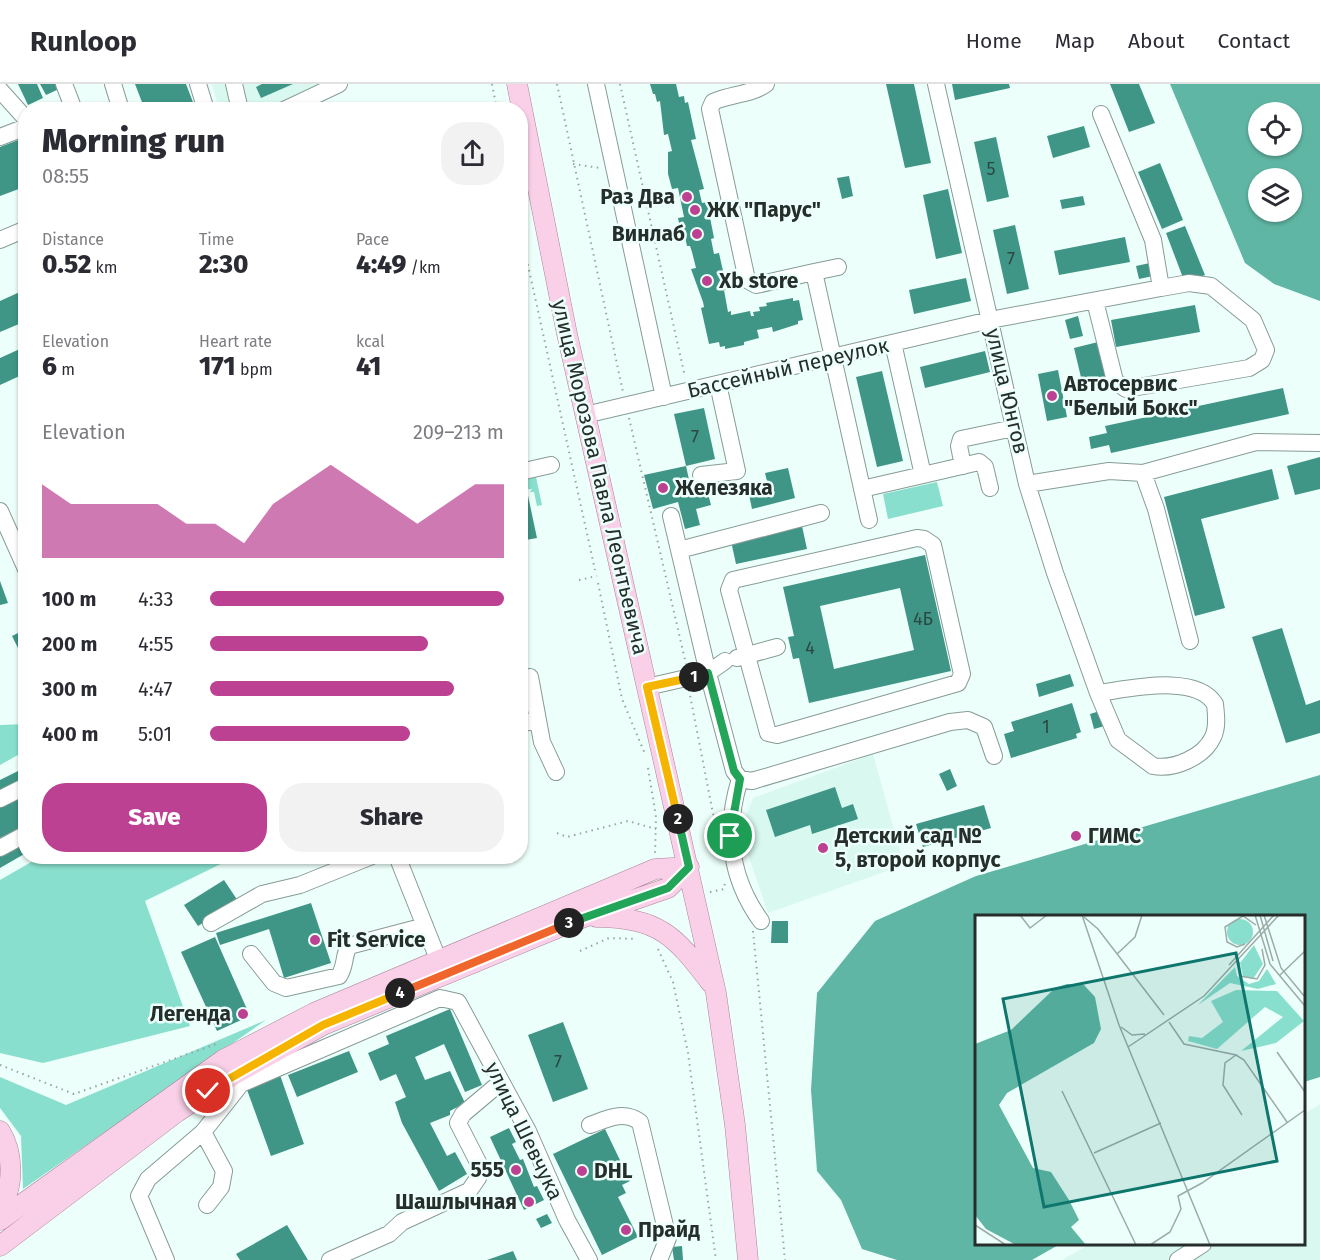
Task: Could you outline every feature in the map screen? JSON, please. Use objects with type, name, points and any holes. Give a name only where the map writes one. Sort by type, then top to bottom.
[{"type":"main road","name":"улица Морозова Павла Леонтьевича","points":[[517,84],[521,102]]},
{"type":"main road","name":"улица Морозова Павла Леонтьевича","points":[[528,138],[585,415],[715,988],[730,1083],[748,1260]]},
{"type":"main road","points":[[0,1220],[223,1060],[314,1013],[655,869],[689,867]]},
{"type":"main road","points":[[0,1246],[177,1112],[235,1074],[323,1025],[584,917],[668,888],[689,867]]},
{"type":"main road","points":[[584,917],[629,919],[663,931],[682,947],[715,988]]},
{"type":"main road","points":[[0,1131],[9,1151],[11,1167],[4,1202],[0,1207]]},
{"type":"street","points":[[63,84],[71,102]]},
{"type":"street","points":[[113,84],[119,102]]},
{"type":"street","points":[[198,84],[204,102]]},
{"type":"street","points":[[234,84],[238,102]]},
{"type":"street","points":[[294,102],[310,90],[339,84]]},
{"type":"street","points":[[596,84],[664,397]]},
{"type":"street","points":[[766,84],[760,89],[713,102],[710,109],[747,280],[756,285],[838,267]]},
{"type":"street","name":"улица Юнгов","points":[[936,84],[1027,484],[1098,693],[1118,740],[1153,766],[1184,762],[1208,745],[1214,736],[1215,704],[1207,694],[1192,686],[1098,693]]},
{"type":"street","points":[[0,90],[18,110]]},
{"type":"street","points":[[1101,114],[1153,240],[1161,288]]},
{"type":"street","points":[[0,137],[18,130]]},
{"type":"street","points":[[0,240],[18,232]]},
{"type":"street","points":[[814,272],[868,520]]},
{"type":"street","name":"Бассейный переулок","points":[[585,415],[990,320],[1161,288],[1189,284],[1211,286],[1253,320],[1266,350],[1262,360],[1249,368],[1126,389],[1114,381],[1095,301]]},
{"type":"street","points":[[893,343],[923,475]]},
{"type":"street","points":[[701,475],[737,471],[718,384]]},
{"type":"street","points":[[963,466],[959,446],[961,439],[1014,428]]},
{"type":"street","points":[[1027,484],[1109,471],[1143,473],[1256,442],[1320,443]]},
{"type":"street","points":[[861,489],[963,466],[983,464],[990,488]]},
{"type":"street","points":[[528,470],[551,465]]},
{"type":"street","points":[[1143,473],[1156,509],[1190,641]]},
{"type":"street","points":[[0,511],[18,551]]},
{"type":"street","points":[[679,550],[821,513]]},
{"type":"street","points":[[671,516],[708,673],[734,771],[740,779],[752,781],[950,722],[968,720],[984,728],[994,756]]},
{"type":"street","points":[[924,539],[933,545],[962,674],[955,686],[772,735],[765,729],[736,658],[729,590],[733,580],[924,539]]},
{"type":"street","points":[[647,687],[708,673],[736,658],[777,647]]},
{"type":"street","points":[[530,677],[542,742],[556,772]]},
{"type":"street","points":[[528,722],[538,720]]},
{"type":"street","points":[[740,779],[736,791],[730,847],[739,885],[757,922]]},
{"type":"street","points":[[0,799],[18,790]]},
{"type":"street","points":[[0,848],[18,838]]},
{"type":"street","points":[[211,923],[262,894],[300,885],[352,864]]},
{"type":"street","points":[[400,864],[438,959]]},
{"type":"street","points":[[251,954],[274,983],[286,988],[339,976],[345,968],[345,953],[349,946],[425,926]]},
{"type":"street","name":"улица Шевчука","points":[[202,1132],[241,1084],[440,998],[458,1002],[528,1131],[567,1220],[589,1260]]},
{"type":"street","points":[[330,1260],[389,1234],[402,1222],[469,1191],[478,1178],[480,1166],[458,1123],[463,1114],[501,1082]]},
{"type":"street","points":[[590,1125],[616,1115],[635,1118],[640,1122],[668,1238],[659,1260]]},
{"type":"street","points":[[166,1260],[140,1196],[148,1179],[202,1132],[224,1171],[221,1187],[207,1205]]},
{"type":"path","points":[[492,84],[495,102]]},
{"type":"path","points":[[557,84],[626,406]]},
{"type":"path","points":[[620,84],[688,391]]},
{"type":"path","points":[[573,164],[615,170]]},
{"type":"path","points":[[528,265],[595,570]]},
{"type":"path","points":[[579,580],[597,576]]},
{"type":"path","points":[[598,583],[622,699],[646,757]]},
{"type":"path","points":[[647,765],[656,829],[655,869]]},
{"type":"path","points":[[557,833],[567,837],[628,821],[656,829]]},
{"type":"path","points":[[757,922],[785,1260]]},
{"type":"path","points":[[580,951],[609,938],[640,940]]},
{"type":"path","points":[[654,945],[662,955],[671,976],[688,1053],[716,1260]]},
{"type":"shaded area","points":[[212,84],[326,84],[285,102],[217,102]]},
{"type":"shaded area","points":[[1170,84],[1320,84],[1320,301],[1274,284],[1245,263]]},
{"type":"shaded area","points":[[536,477],[542,505],[537,506],[534,492],[530,492],[532,489],[528,489],[528,479]]},
{"type":"shaded area","points":[[937,482],[943,506],[888,519],[883,494]]},
{"type":"shaded area","points":[[18,724],[18,755],[0,765],[0,725]]},
{"type":"shaded area","name":"Детский сад № 5, второй корпус","points":[[873,754],[904,865],[768,913],[740,831],[753,798]]},
{"type":"shaded area","points":[[1320,775],[1320,1077],[1305,1082],[1305,915],[975,915],[975,1245],[1058,1245],[1032,1260],[897,1260],[862,1249],[841,1200],[817,1171],[811,1090],[817,993],[875,921],[976,876]]},
{"type":"shaded area","points":[[28,864],[221,864],[145,901],[190,1026],[43,1063],[0,1053],[0,880]]},
{"type":"shaded area","points":[[266,1020],[23,1189],[21,1136],[0,1108],[0,1077],[66,1105]]},
{"type":"shaded area","points":[[1320,1104],[1320,1260],[1062,1260],[1088,1245],[1305,1245],[1305,1113]]},
{"type":"building","points":[[18,84],[37,84],[43,98],[34,102],[27,102]]},
{"type":"building","points":[[40,84],[56,84],[59,89],[46,95]]},
{"type":"building","points":[[135,84],[186,84],[193,102],[142,102]]},
{"type":"building","points":[[262,84],[293,84],[261,98],[256,87]]},
{"type":"building","name":"ЖК \"Парус\"","points":[[650,84],[676,84],[679,97],[684,96],[685,103],[688,102],[696,139],[691,140],[704,189],[699,190],[702,203],[707,202],[714,238],[711,239],[714,254],[719,253],[727,289],[724,290],[728,312],[731,311],[731,315],[750,311],[751,316],[754,316],[753,312],[760,311],[759,307],[767,306],[766,303],[793,298],[793,301],[799,300],[803,320],[798,321],[798,324],[773,332],[772,327],[757,330],[759,338],[744,342],[744,345],[725,349],[725,346],[720,347],[719,342],[709,344],[701,308],[704,307],[703,302],[691,269],[696,268],[684,232],[681,233],[678,218],[684,217],[678,188],[672,189],[668,174],[668,152],[672,151],[668,134],[664,135],[660,101],[657,102]]},
{"type":"building","points":[[886,84],[914,84],[931,163],[905,168]]},
{"type":"building","points":[[952,84],[1009,84],[1010,88],[955,100]]},
{"type":"building","points":[[1110,84],[1139,84],[1155,123],[1129,132]]},
{"type":"building","points":[[1084,126],[1090,147],[1053,158],[1047,136]]},
{"type":"building","points":[[996,137],[1009,197],[987,202],[974,142]]},
{"type":"building","points":[[18,140],[18,189],[0,196],[0,147]]},
{"type":"building","points":[[1160,163],[1183,220],[1162,229],[1138,172]]},
{"type":"building","points":[[849,176],[853,196],[842,199],[837,178]]},
{"type":"building","points":[[948,189],[962,253],[936,259],[923,195]]},
{"type":"building","points":[[1083,196],[1085,205],[1062,209],[1060,200]]},
{"type":"building","points":[[1015,225],[1029,289],[1007,294],[993,230]]},
{"type":"building","points":[[1185,226],[1205,275],[1185,283],[1166,233]]},
{"type":"building","points":[[1125,237],[1130,262],[1059,275],[1054,251]]},
{"type":"building","points":[[1150,263],[1153,276],[1139,279],[1136,266]]},
{"type":"building","points":[[966,278],[971,301],[914,314],[909,290]]},
{"type":"building","points":[[18,293],[18,324],[0,332],[0,301]]},
{"type":"building","points":[[1195,305],[1200,332],[1116,347],[1111,320]]},
{"type":"building","points":[[1078,316],[1083,336],[1070,339],[1065,320]]},
{"type":"building","points":[[1098,342],[1107,384],[1084,390],[1074,348]]},
{"type":"building","points":[[18,350],[18,377],[0,385],[0,358]]},
{"type":"building","points":[[985,351],[990,372],[925,388],[920,367]]},
{"type":"building","name":"Автосервис \"Белый Бокс\"","points":[[1058,370],[1067,417],[1047,421],[1038,374]]},
{"type":"building","points":[[882,371],[903,461],[877,467],[856,377]]},
{"type":"building","points":[[1283,388],[1289,414],[1111,453],[1109,445],[1091,449],[1089,437],[1107,433],[1105,426]]},
{"type":"building","points":[[704,408],[715,459],[686,466],[674,414]]},
{"type":"building","points":[[1320,457],[1320,489],[1295,495],[1287,466]]},
{"type":"building","points":[[686,466],[692,493],[707,490],[711,505],[696,509],[700,525],[685,529],[678,502],[653,509],[644,475]]},
{"type":"building","points":[[788,468],[795,498],[752,509],[747,485],[767,481],[765,473]]},
{"type":"building","points":[[1272,469],[1279,499],[1201,519],[1225,608],[1195,616],[1164,497]]},
{"type":"building","points":[[528,496],[537,538],[528,540]]},
{"type":"building","points":[[802,526],[807,549],[736,564],[731,541]]},
{"type":"building","points":[[925,555],[951,671],[809,703],[799,658],[793,659],[788,637],[794,636],[783,587]],"holes":[[[900,588],[914,650],[834,669],[820,606]]]},
{"type":"building","points":[[0,581],[8,603],[0,605]]},
{"type":"building","points":[[1282,628],[1306,705],[1320,700],[1320,733],[1286,743],[1252,637]]},
{"type":"building","points":[[18,633],[18,648],[12,636]]},
{"type":"building","points":[[1070,674],[1074,686],[1039,697],[1036,684]]},
{"type":"building","points":[[1072,703],[1081,732],[1076,734],[1077,738],[1011,758],[1004,734],[1014,731],[1011,722]]},
{"type":"building","points":[[1103,710],[1108,725],[1094,729],[1090,714]]},
{"type":"building","points":[[950,769],[957,786],[947,791],[939,774]]},
{"type":"building","points":[[18,771],[18,784],[0,793],[0,780]]},
{"type":"building","points":[[835,787],[842,808],[853,804],[858,819],[812,834],[810,825],[775,837],[766,810]]},
{"type":"building","points":[[18,798],[18,829],[0,838],[0,807]]},
{"type":"building","points":[[984,805],[991,828],[923,847],[916,824]]},
{"type":"building","points":[[18,847],[18,858],[0,868],[0,857]]},
{"type":"building","points":[[224,880],[238,901],[198,926],[184,905]]},
{"type":"building","points":[[311,903],[331,963],[284,978],[269,929],[220,945],[216,933]]},
{"type":"building","points":[[772,921],[788,921],[788,943],[771,943]]},
{"type":"building","points":[[215,937],[250,1016],[217,1031],[181,952]]},
{"type":"building","points":[[450,1009],[482,1085],[465,1092],[444,1044],[415,1057],[425,1080],[450,1071],[465,1103],[450,1111],[450,1115],[430,1123],[447,1156],[455,1152],[467,1174],[439,1191],[402,1123],[395,1102],[406,1097],[396,1074],[380,1081],[368,1053],[389,1044],[386,1036]]},
{"type":"building","points":[[563,1022],[588,1089],[553,1102],[528,1035]]},
{"type":"building","points":[[349,1051],[358,1072],[297,1097],[288,1075]]},
{"type":"building","points":[[280,1075],[304,1144],[271,1156],[246,1087]]},
{"type":"building","points":[[509,1128],[516,1142],[512,1144],[520,1160],[523,1159],[534,1187],[537,1186],[544,1200],[524,1210],[490,1137]]},
{"type":"building","points":[[605,1129],[630,1181],[622,1185],[626,1193],[618,1197],[638,1237],[602,1255],[553,1154]]},
{"type":"building","points":[[547,1214],[552,1223],[541,1228],[536,1219]]},
{"type":"building","points":[[287,1225],[308,1260],[240,1260],[236,1254]]},
{"type":"building","points":[[682,1246],[683,1260],[674,1260],[672,1247]]},
{"type":"building","points":[[513,1251],[517,1260],[487,1260]]},
{"type":"place","name":"Раз Два","points":[[687,197]]},
{"type":"place","name":"ЖК \"Парус\"","points":[[695,210]]},
{"type":"place","name":"Винлаб","points":[[697,234]]},
{"type":"place","name":"Xb store","points":[[707,281]]},
{"type":"place","name":"Автосервис \"Белый Бокс\"","points":[[1052,396]]},
{"type":"place","name":"Железяка","points":[[663,488]]},
{"type":"place","name":"ГИМС","points":[[1076,836]]},
{"type":"place","name":"Детский сад № 5, второй корпус","points":[[823,848]]},
{"type":"place","name":"Fit Service","points":[[315,940]]},
{"type":"place","name":"Легенда","points":[[243,1014]]},
{"type":"place","name":"555","points":[[516,1170]]},
{"type":"place","name":"DHL","points":[[582,1171]]},
{"type":"place","name":"Шашлычная","points":[[529,1202]]},
{"type":"place","name":"Прайд","points":[[626,1230]]},
{"type":"route","points":[[208,1091],[323,1025],[584,917],[668,888],[689,867],[647,687],[708,673],[734,771],[740,779],[736,791],[730,836]]}]
